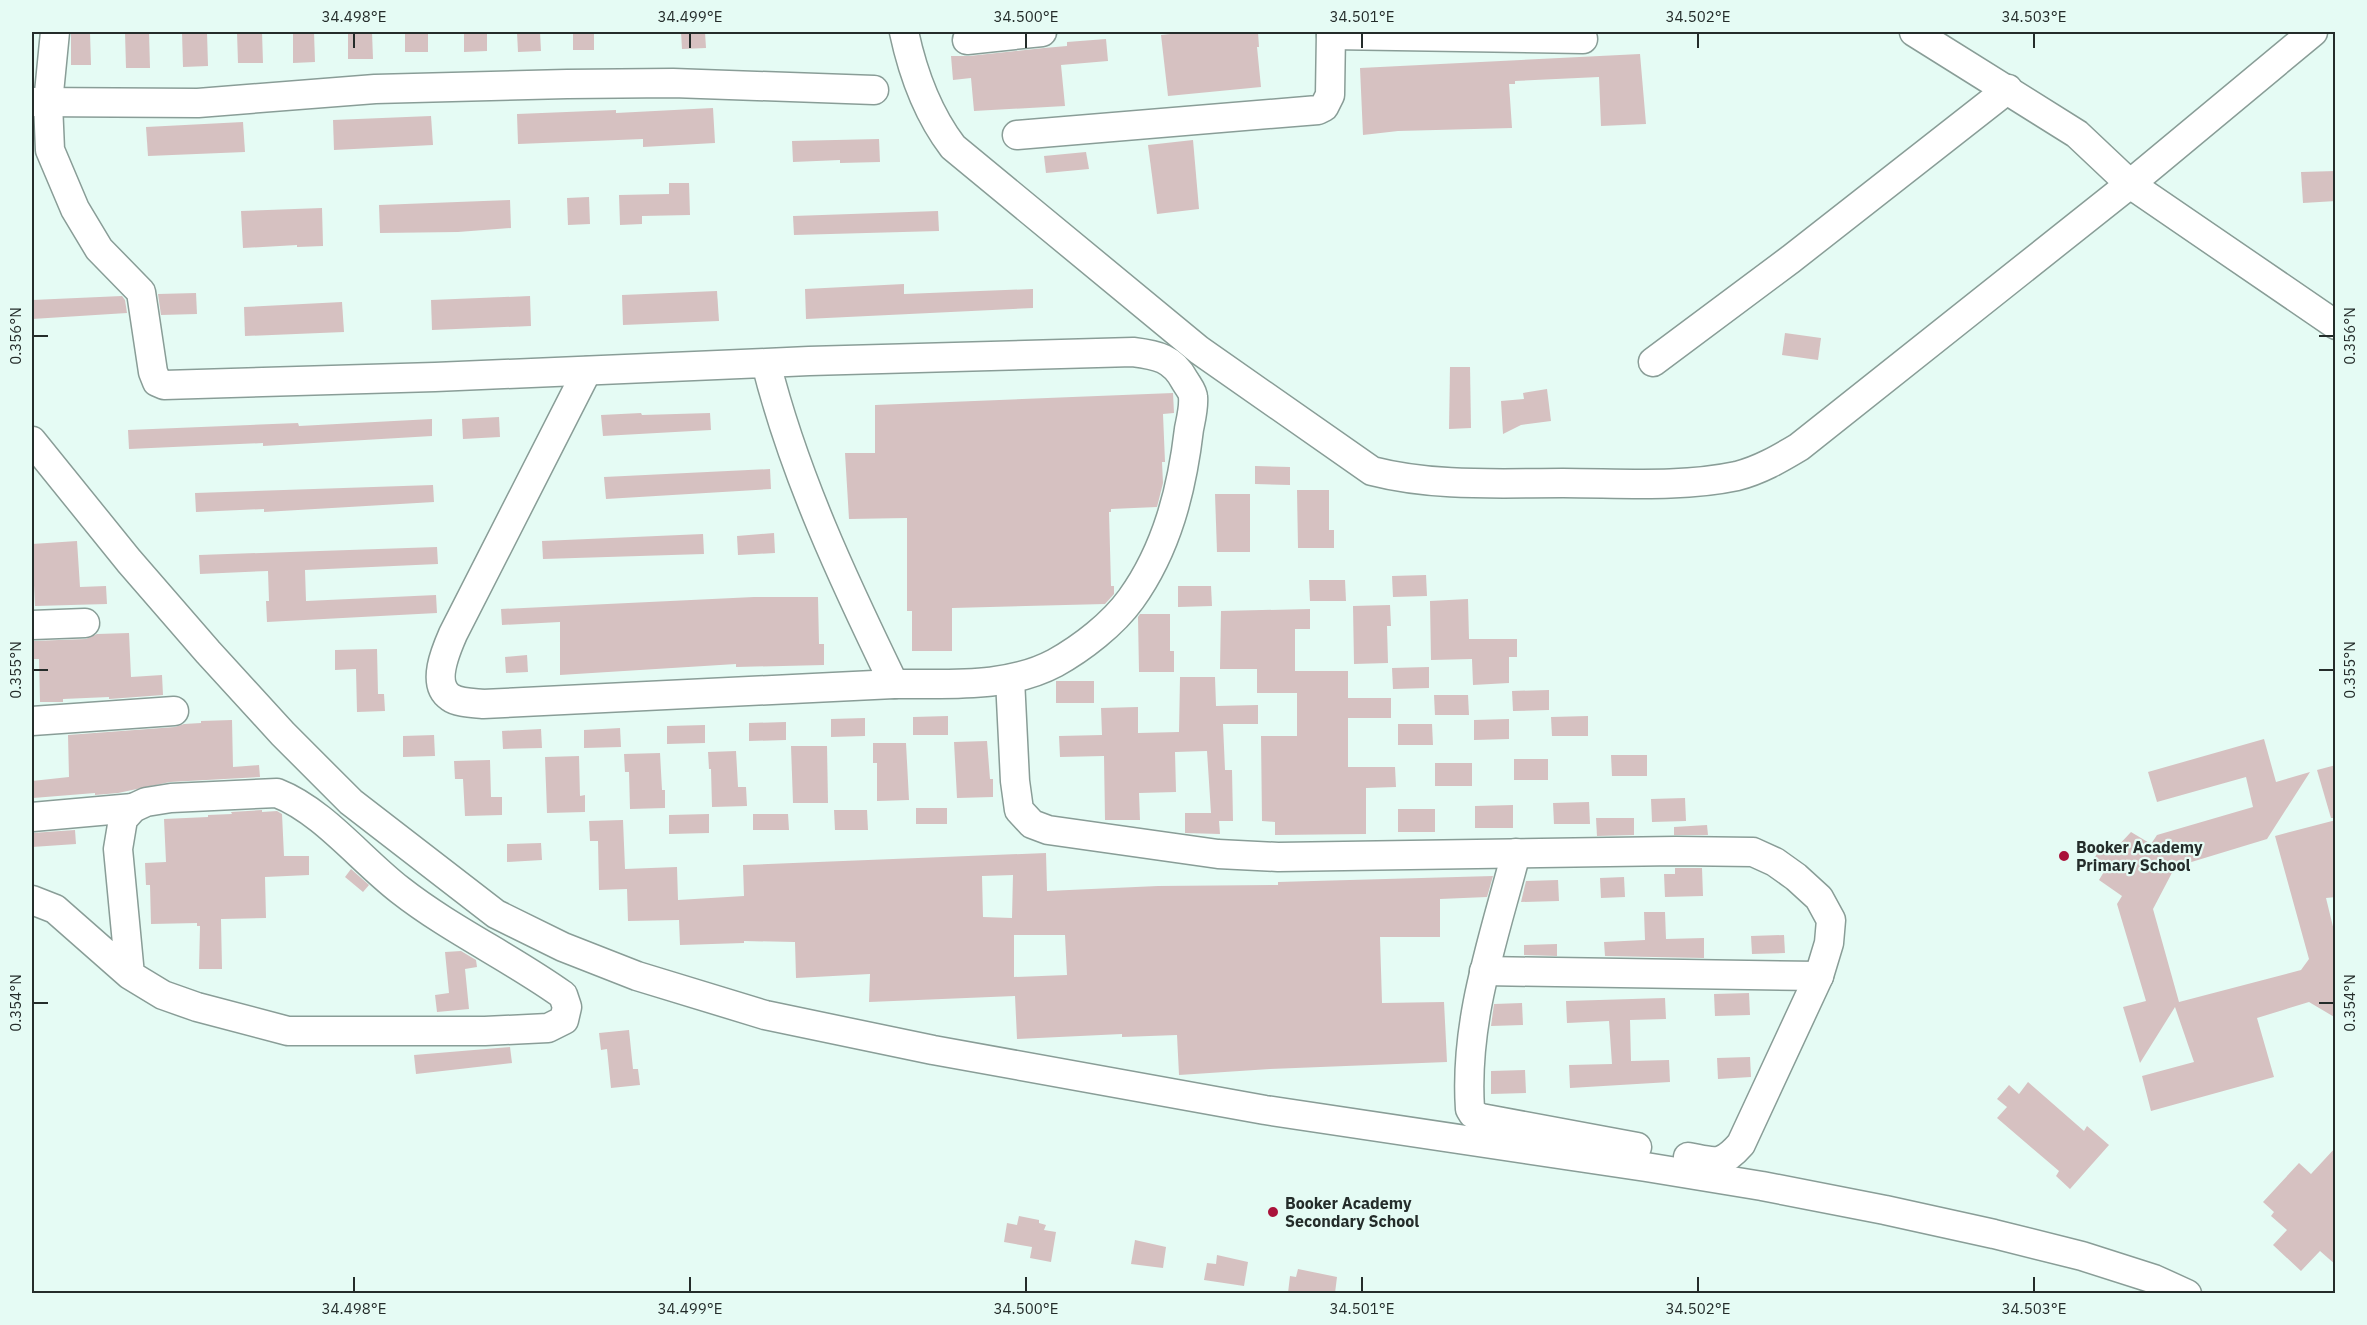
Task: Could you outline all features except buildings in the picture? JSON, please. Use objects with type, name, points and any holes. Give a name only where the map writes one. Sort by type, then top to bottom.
[{"type":"street","points":[[55,32],[40,102],[50,150],[75,209],[99,249],[141,292],[153,372],[157,382],[164,385],[1133,352],[1158,355],[1179,369],[1193,396],[1184,472],[1168,526],[1151,569],[1130,601],[1106,625],[1072,653],[1042,669],[1010,679],[977,683],[894,684],[483,704],[462,702],[449,697],[443,687],[443,658],[453,634],[587,371]]},
{"type":"street","points":[[904,32],[923,98],[937,127],[953,147],[1199,350],[1372,471],[1392,476],[1462,484],[1666,484],[1703,482],[1762,468],[1799,447],[2130,184],[2313,32]]},
{"type":"street","points":[[967,40],[1042,32]]},
{"type":"street","points":[[1914,32],[2077,134],[2130,184],[2336,325]]},
{"type":"street","points":[[1017,135],[1318,110],[1324,107],[1330,95],[1331,33],[1583,39]]},
{"type":"street","points":[[40,102],[198,103],[375,89],[567,84],[673,83],[874,90]]},
{"type":"street","points":[[1653,362],[1791,259],[2008,89]]},
{"type":"street","points":[[766,363],[780,418],[854,600],[894,684]]},
{"type":"street","points":[[32,441],[129,561],[208,652],[283,734],[351,802],[496,914],[564,946],[637,976],[765,1015],[933,1050],[1264,1110],[1646,1167],[1762,1186],[1885,1210],[1994,1233],[2082,1256],[2154,1279],[2187,1293]]},
{"type":"street","points":[[32,625],[85,623]]},
{"type":"street","points":[[1010,679],[1015,781],[1019,810],[1032,824],[1047,830],[1242,856],[1440,856],[1516,853],[1753,852],[1775,862],[1819,898],[1831,920],[1830,943],[1819,976],[1742,1144],[1729,1158],[1716,1163],[1481,1118],[1473,1114],[1470,1109],[1469,1088],[1470,1043],[1484,971],[1516,853]]},
{"type":"street","points":[[32,721],[174,711]]},
{"type":"street","points":[[32,817],[133,808],[146,802],[171,798],[277,793],[312,813],[398,888],[435,915],[563,995],[567,1007],[564,1020],[548,1028],[463,1031],[288,1031],[197,1007],[164,995],[130,975],[55,909],[32,900]]},
{"type":"street","points":[[130,975],[118,849],[123,819],[133,808]]},
{"type":"street","points":[[1484,971],[1819,976]]},
{"type":"place","name":"Booker Academy Primary School","points":[[2064,856]]},
{"type":"place","name":"Booker Academy Secondary School","points":[[1273,1212]]}]
